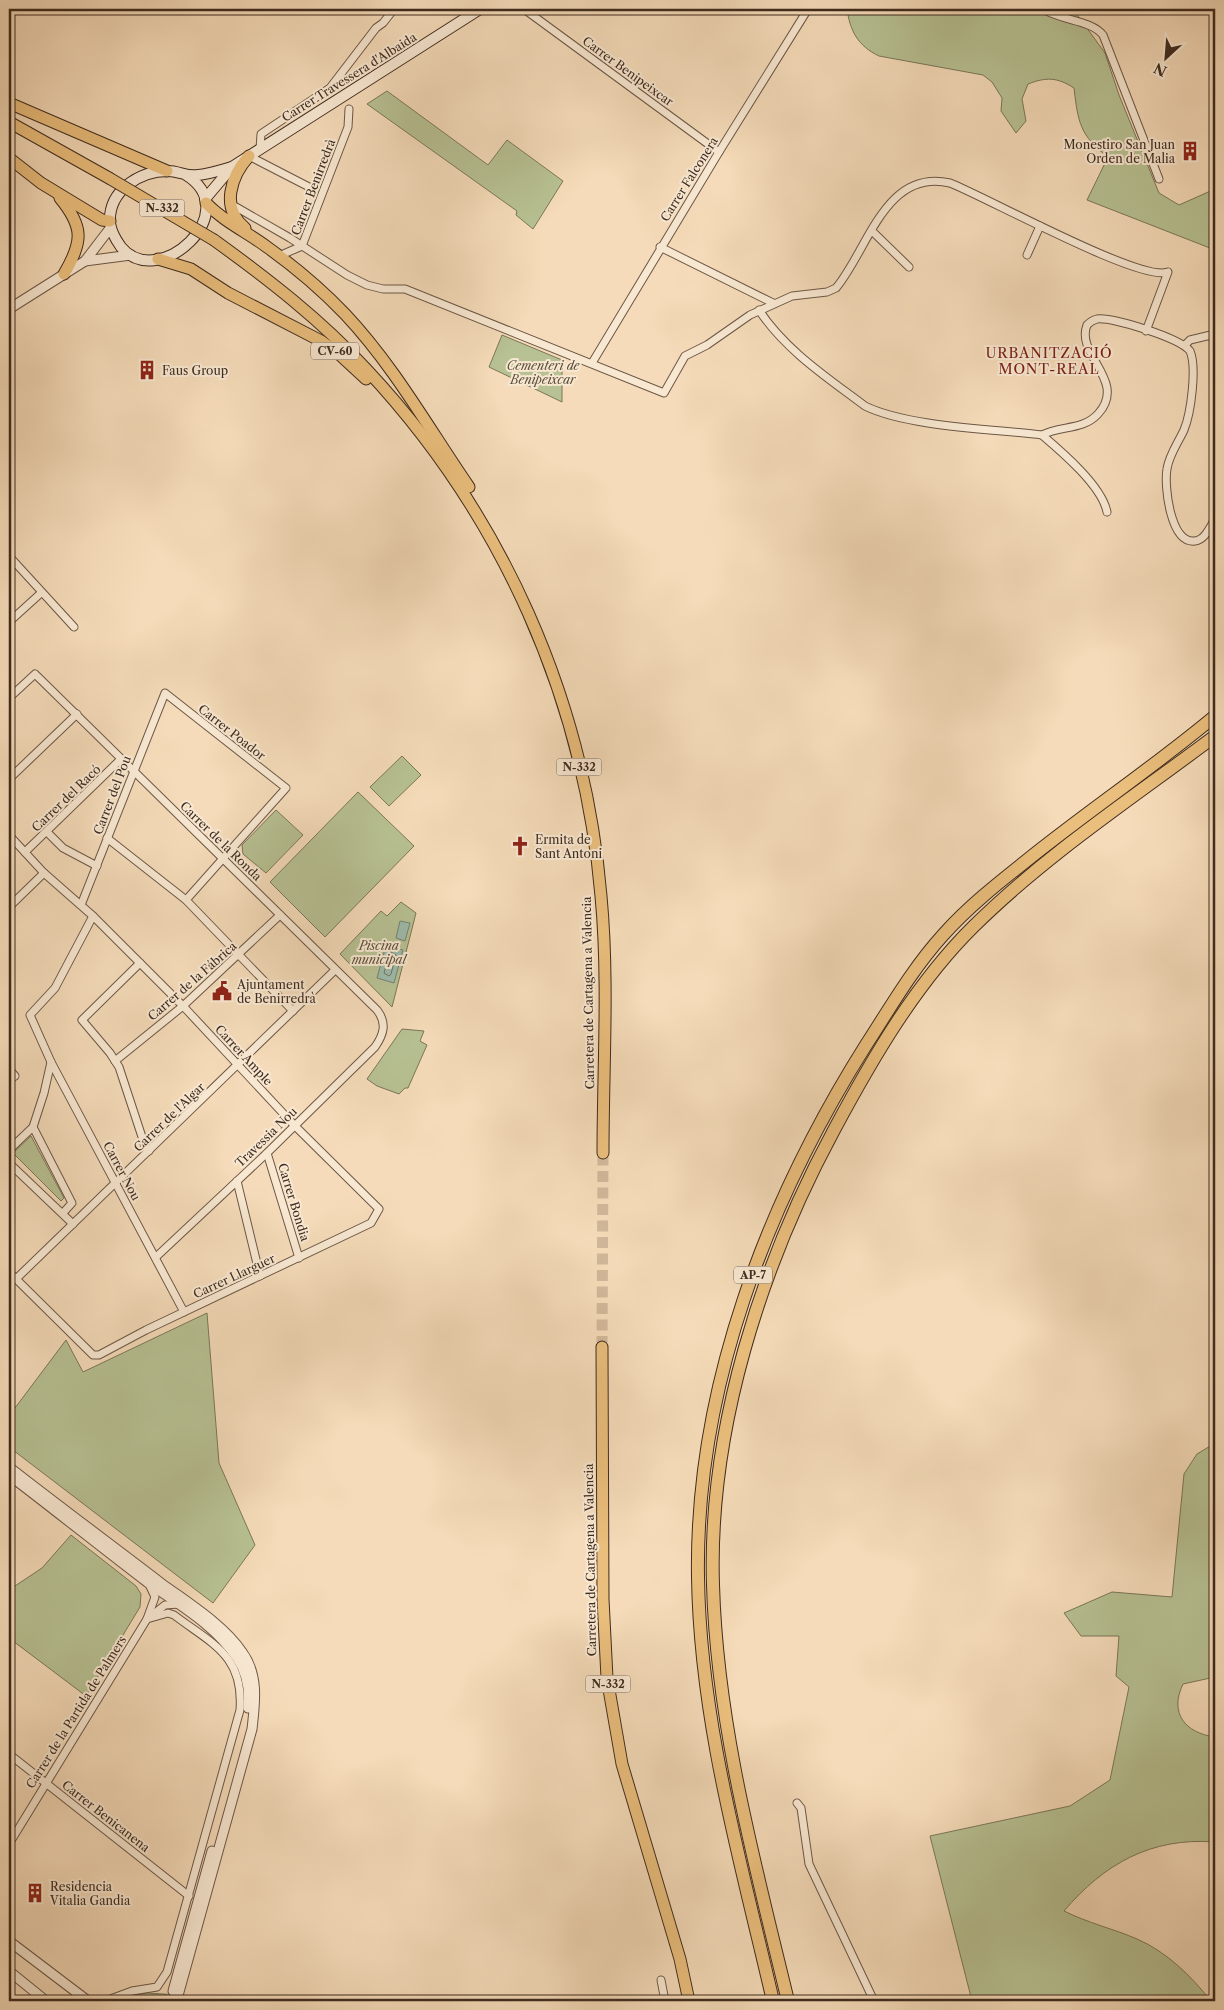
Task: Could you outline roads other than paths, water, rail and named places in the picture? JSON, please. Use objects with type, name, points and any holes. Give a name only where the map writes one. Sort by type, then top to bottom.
[{"type":"highway","points":[[9,103],[166,171]]},
{"type":"highway","name":"Carretera de Cartagena a Valencia","points":[[9,122],[110,178],[214,240],[308,312],[366,368],[434,452],[469,500],[480,519],[511,573],[528,609],[556,681],[575,749],[593,830],[602,897],[603,1154]]},
{"type":"highway","points":[[249,156],[233,179],[230,202],[234,217],[267,247]]},
{"type":"highway","points":[[9,158],[55,193],[110,224]]},
{"type":"highway","points":[[55,193],[74,218],[79,234],[76,254],[64,274]]},
{"type":"highway","points":[[206,201],[228,222],[279,256],[345,314],[386,362],[477,499],[480,519]]},
{"type":"highway","name":"CV-60","points":[[158,259],[191,269],[228,293],[302,330],[339,354],[366,379],[443,474],[469,500]]},
{"type":"highway","name":"AP-7","points":[[773,2001],[730,1817],[709,1715],[698,1578],[698,1534],[708,1443],[719,1389],[745,1298],[770,1227],[806,1147],[877,1028],[913,973],[942,936],[980,898],[1062,831],[1215,716]]},
{"type":"highway","name":"AP-7","points":[[788,2001],[734,1766],[718,1663],[713,1584],[716,1509],[724,1446],[737,1383],[754,1318],[790,1219],[806,1182],[844,1112],[882,1049],[918,993],[944,958],[973,927],[1039,868],[1215,736]]},
{"type":"highway","name":"Carretera de Cartagena a Valencia","points":[[602,1347],[603,1599],[607,1678],[622,1764],[680,1959],[689,2001]]},
{"type":"highway","points":[[659,1887],[674,1914],[695,2001]]},
{"type":"main road","name":"Carrer Travessera d'Albaida","points":[[186,175],[198,175],[232,167],[480,9]]},
{"type":"main road","name":"Carrer Travessera d'Albaida","points":[[206,201],[232,167]]},
{"type":"main road","points":[[166,171],[186,175],[199,186],[206,201],[204,222],[191,242],[172,255],[158,259],[144,259],[131,255],[116,240],[110,224],[112,206],[124,188],[140,177],[166,171]]},
{"type":"street","points":[[260,149],[261,134],[337,82],[376,28],[383,23],[394,9]]},
{"type":"street","name":"Carrer Benipeixcar","points":[[524,9],[719,152]]},
{"type":"street","name":"Carrer Falconera","points":[[592,363],[660,247],[808,9]]},
{"type":"street","points":[[1043,9],[1066,20],[1089,24],[1103,35],[1160,179]]},
{"type":"street","name":"Carrer Benirredrà","points":[[302,246],[345,136],[350,117],[349,109]]},
{"type":"street","points":[[249,156],[311,188]]},
{"type":"street","points":[[236,206],[346,275],[367,285],[405,289],[592,363],[664,394],[685,356],[707,345],[759,310],[792,296],[827,292],[836,288],[890,203],[902,190],[914,184],[931,181],[940,181],[960,187],[1093,250],[1152,273],[1168,272],[1146,330]]},
{"type":"street","points":[[9,309],[85,261],[110,224]]},
{"type":"street","points":[[1027,255],[1040,226]]},
{"type":"street","points":[[872,231],[909,267]]},
{"type":"street","points":[[279,256],[302,246]]},
{"type":"street","points":[[660,247],[774,303]]},
{"type":"street","points":[[85,261],[131,255]]},
{"type":"street","points":[[759,310],[773,330],[793,349],[853,397],[874,411],[922,421],[1042,435],[1089,422],[1099,412],[1106,400],[1106,386],[1102,370],[1085,339],[1085,330],[1091,322],[1099,319],[1116,320],[1186,345],[1193,360],[1189,410],[1184,430],[1168,463],[1167,496],[1174,522],[1185,539],[1199,540],[1215,519]]},
{"type":"street","points":[[1186,345],[1190,340],[1215,334]]},
{"type":"street","points":[[1042,435],[1096,489],[1104,501],[1107,512]]},
{"type":"street","points":[[9,556],[74,627]]},
{"type":"street","points":[[9,622],[41,593]]},
{"type":"street","name":"Carrer de la Ronda","points":[[9,698],[35,674],[377,1010],[381,1016],[384,1028]]},
{"type":"street","name":"Carrer del Pou","points":[[81,905],[165,693]]},
{"type":"street","name":"Carrer Poador","points":[[165,693],[286,788],[222,858]]},
{"type":"street","points":[[9,779],[77,714]]},
{"type":"street","name":"Carrer del Racó","points":[[25,852],[121,760]]},
{"type":"street","points":[[47,832],[63,848],[97,866]]},
{"type":"street","points":[[108,838],[186,900],[293,1011]]},
{"type":"street","name":"Carrer Ample","points":[[11,840],[44,873],[93,916],[183,1006],[294,1125],[379,1209]]},
{"type":"street","points":[[186,900],[222,858]]},
{"type":"street","points":[[9,907],[44,873]]},
{"type":"street","name":"Carrer de la Fábrica","points":[[115,1060],[183,1006],[280,915]]},
{"type":"street","name":"Carrer Nou","points":[[93,916],[57,984],[49,996],[30,1015],[51,1062],[184,1312]]},
{"type":"street","points":[[140,963],[82,1020],[115,1060],[145,1146],[150,1151]]},
{"type":"street","name":"Carrer de l'Algar","points":[[16,1279],[335,970]]},
{"type":"street","name":"Travessia Nou","points":[[156,1257],[267,1153],[374,1047],[381,1037],[384,1028]]},
{"type":"street","points":[[9,1150],[33,1127],[44,1093],[51,1062]]},
{"type":"street","points":[[9,1069],[12,1078]]},
{"type":"street","points":[[33,1127],[72,1203],[63,1213]]},
{"type":"street","name":"Carrer Bondia","points":[[267,1153],[299,1258]]},
{"type":"street","points":[[9,1163],[73,1224]]},
{"type":"street","points":[[237,1181],[260,1276]]},
{"type":"street","name":"Carrer Llarguer","points":[[16,1279],[93,1355],[99,1355],[184,1312],[371,1224],[379,1209]]},
{"type":"street","points":[[9,1272],[16,1279]]},
{"type":"street","points":[[9,1467],[196,1609],[232,1640],[243,1652],[251,1668],[256,1695],[252,1729],[176,1991],[247,1728],[250,1696],[246,1676],[237,1658],[224,1643],[179,1604],[147,1582],[9,1475]]},
{"type":"street","name":"Carrer de la Partida de Palmers","points":[[9,1844],[147,1619],[155,1597],[147,1582]]},
{"type":"street","name":"Carrer de la Partida de Palmers","points":[[147,1619],[165,1605],[179,1604]]},
{"type":"street","points":[[105,2001],[132,1991],[157,1987],[162,1981],[189,1896],[237,1726],[241,1696],[239,1678],[232,1662],[224,1651],[174,1615],[168,1613],[147,1619]]},
{"type":"street","name":"Carrer Benicanena","points":[[9,1754],[189,1896]]},
{"type":"street","points":[[797,1803],[801,1808],[809,1864],[874,2001]]},
{"type":"street","points":[[9,1941],[88,2001]]},
{"type":"street","points":[[9,1972],[46,2001]]},
{"type":"street","points":[[661,1980],[665,2001]]},
{"type":"water","points":[[400,921],[410,923],[405,941],[396,938]]},
{"type":"water","points":[[386,945],[403,950],[394,983],[377,978]]},
{"type":"tunnel","points":[[602,1347],[603,1153]]},
{"type":"tunnel","points":[[170,2001],[173,1991]]},
{"type":"tunnel","points":[[177,2001],[179,1992]]},
{"type":"place","name":"Monestiro San Juan Orden de Malia","points":[[1190,151]]},
{"type":"place","name":"Faus Group","points":[[147,370]]},
{"type":"place","name":"Ermita de Sant Antoni","points":[[520,846]]},
{"type":"place","name":"Ajuntament de Benirredrà","points":[[222,991]]},
{"type":"place","name":"Residencia Vitalia Gandia","points":[[35,1893]]},
{"type":"district","name":"URBANITZACIÓ MONT-REAL","points":[[1049,362]]},
{"type":"park label","name":"Cementeri de Benipeixcar","points":[[543,372]]},
{"type":"park label","name":"Piscina municipal","points":[[379,952]]}]
